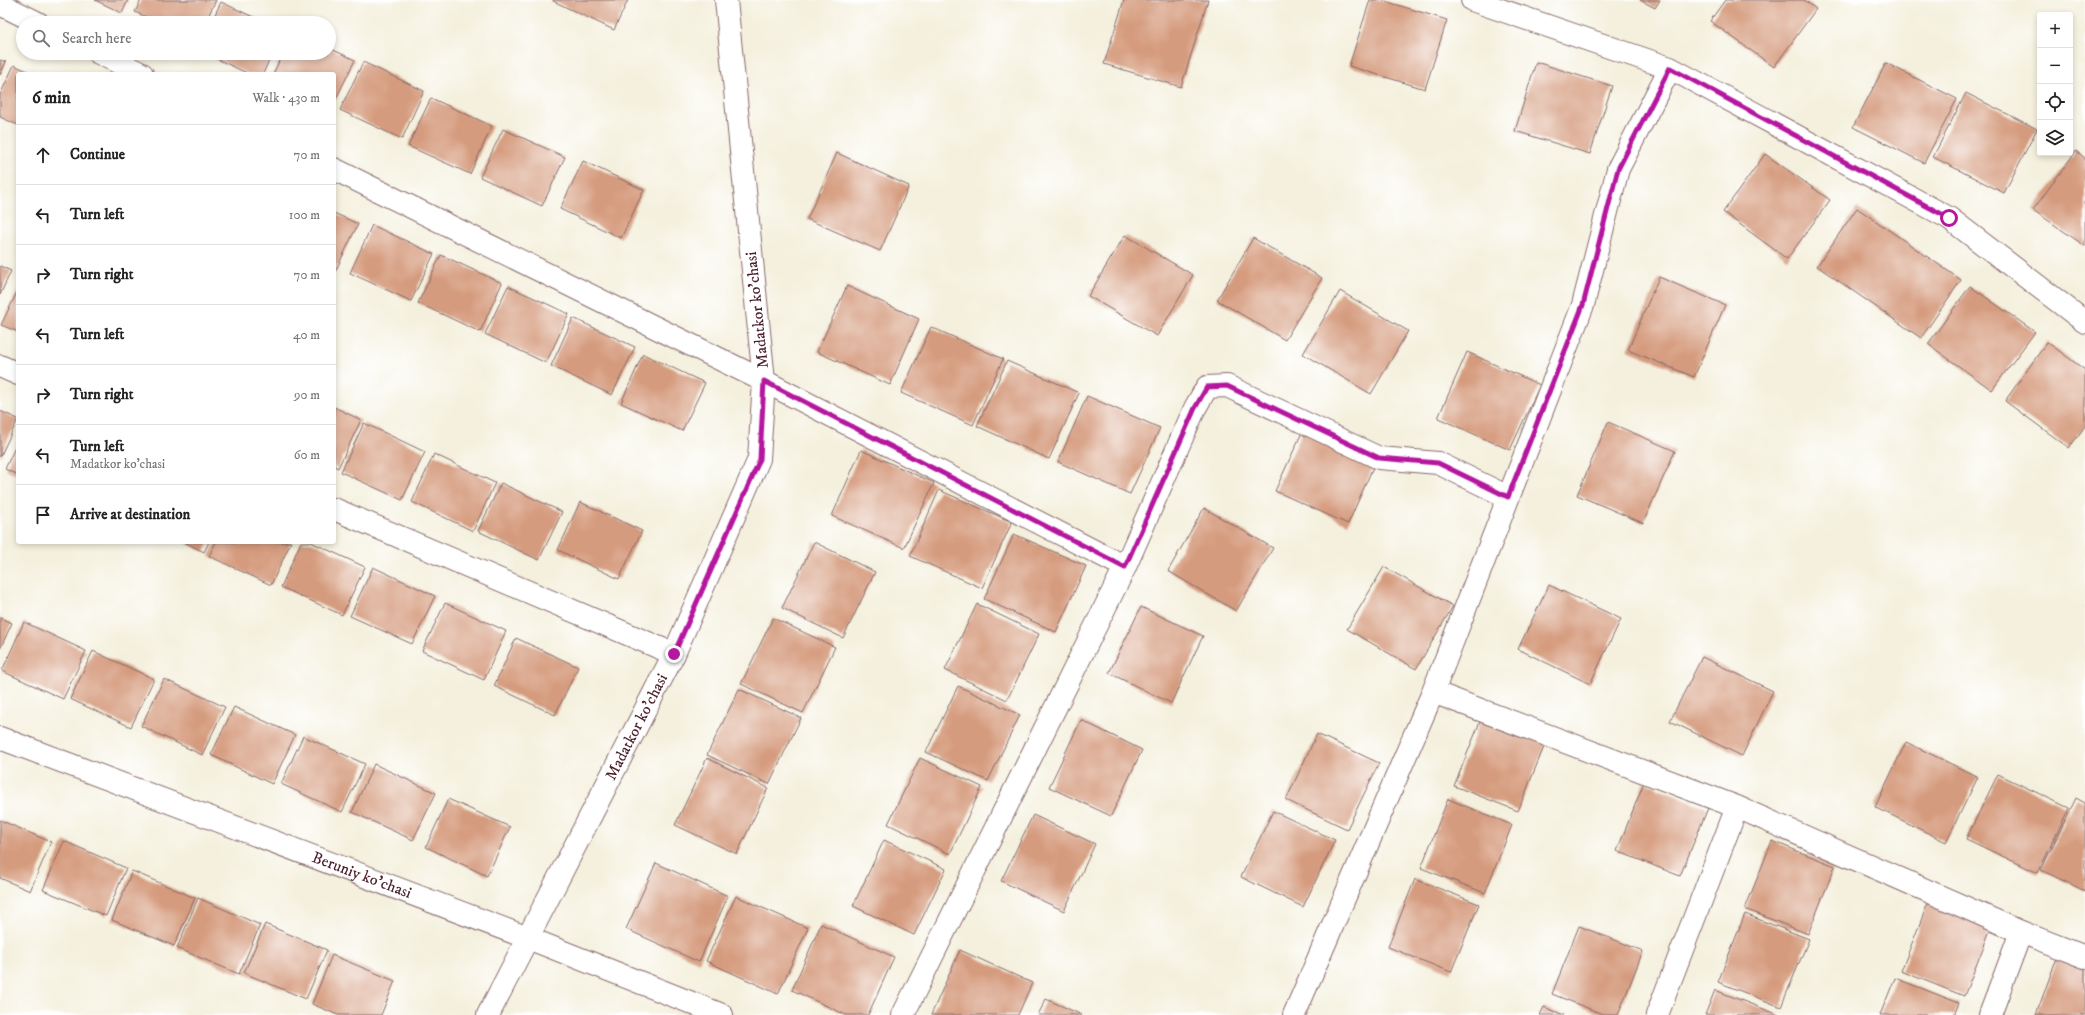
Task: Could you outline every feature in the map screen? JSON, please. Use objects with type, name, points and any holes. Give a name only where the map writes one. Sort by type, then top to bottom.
[{"type":"street","name":"Madatkor ko'chasi","points":[[488,1015],[674,654],[760,459],[764,381],[726,0]]},
{"type":"street","points":[[1472,0],[1670,68],[1949,218],[2085,322]]},
{"type":"street","points":[[0,4],[24,16]]},
{"type":"street","points":[[113,60],[138,72]]},
{"type":"street","points":[[1294,1015],[1433,692],[1583,305],[1618,169],[1670,68]]},
{"type":"street","points":[[336,170],[764,381],[1125,567]]},
{"type":"street","points":[[0,366],[16,373]]},
{"type":"street","points":[[903,1015],[1125,567],[1195,408],[1207,387],[1227,386],[1379,458],[1438,463],[1508,497]]},
{"type":"street","points":[[336,510],[674,654]]},
{"type":"street","points":[[1433,692],[1737,807],[2021,932],[2085,956]]},
{"type":"street","name":"Beruniy ko'chasi","points":[[0,738],[528,938],[722,1015]]},
{"type":"street","points":[[1657,1015],[1737,807]]},
{"type":"street","points":[[1990,1015],[2021,932]]},
{"type":"building","points":[[95,0],[128,0],[122,13]]},
{"type":"building","points":[[141,0],[216,0],[208,16],[144,16],[135,12]]},
{"type":"building","points":[[553,0],[628,0],[614,30]]},
{"type":"building","points":[[1124,0],[1208,0],[1181,87],[1104,64]]},
{"type":"building","points":[[1370,0],[1381,0],[1447,20],[1425,89],[1349,66]]},
{"type":"building","points":[[1640,0],[1660,0],[1655,8]]},
{"type":"building","points":[[1725,0],[1804,0],[1816,9],[1774,67],[1710,21]]},
{"type":"building","points":[[221,2],[251,16],[214,16]]},
{"type":"building","points":[[336,51],[355,60],[336,99],[336,72],[274,72],[280,60],[336,60]]},
{"type":"building","points":[[0,60],[6,62],[0,75]]},
{"type":"building","points":[[219,60],[269,60],[264,72],[245,72]]},
{"type":"building","points":[[363,62],[424,91],[402,139],[340,110]]},
{"type":"building","points":[[1536,62],[1612,86],[1590,154],[1515,131]]},
{"type":"building","points":[[1886,63],[1957,99],[1924,163],[1853,127]]},
{"type":"building","points":[[14,65],[30,72],[16,72],[16,124],[0,117],[0,95]]},
{"type":"building","points":[[1966,93],[2037,129],[2004,193],[1933,157]]},
{"type":"building","points":[[431,98],[492,126],[470,174],[408,146]]},
{"type":"building","points":[[503,129],[565,157],[542,206],[480,177]]},
{"type":"building","points":[[2076,151],[2085,158],[2085,246],[2033,210]]},
{"type":"building","points":[[837,153],[909,186],[880,251],[807,219]]},
{"type":"building","points":[[1765,154],[1830,200],[1787,259],[1723,212]]},
{"type":"building","points":[[583,161],[644,190],[621,238],[560,209]]},
{"type":"building","points":[[1857,208],[1961,280],[1921,338],[1817,266]]},
{"type":"building","points":[[336,214],[358,224],[336,270]]},
{"type":"building","points":[[372,225],[434,254],[411,301],[350,273]]},
{"type":"building","points":[[1125,235],[1193,275],[1157,336],[1088,296]]},
{"type":"building","points":[[1253,238],[1322,278],[1285,340],[1217,300]]},
{"type":"building","points":[[441,255],[502,283],[480,332],[418,303]]},
{"type":"building","points":[[0,266],[11,271],[0,295]]},
{"type":"building","points":[[1659,277],[1725,305],[1694,377],[1628,350]]},
{"type":"building","points":[[508,286],[569,314],[546,363],[485,334]]},
{"type":"building","points":[[847,286],[919,319],[890,385],[817,352]]},
{"type":"building","points":[[1970,286],[2035,332],[1992,390],[1928,344]]},
{"type":"building","points":[[1340,291],[1408,331],[1371,394],[1303,354]]},
{"type":"building","points":[[16,294],[16,331],[1,325]]},
{"type":"building","points":[[573,318],[635,347],[612,395],[551,366]]},
{"type":"building","points":[[931,327],[1003,359],[973,425],[901,393]]},
{"type":"building","points":[[2047,342],[2085,370],[2085,426],[2069,448],[2005,401]]},
{"type":"building","points":[[1467,352],[1540,385],[1510,450],[1438,418]]},
{"type":"building","points":[[643,354],[705,383],[682,431],[621,403]]},
{"type":"building","points":[[1007,361],[1079,393],[1049,459],[977,426]]},
{"type":"building","points":[[1087,396],[1160,428],[1130,494],[1058,462]]},
{"type":"building","points":[[336,408],[361,420],[338,468],[336,467]]},
{"type":"building","points":[[0,411],[16,418],[16,423],[0,457]]},
{"type":"building","points":[[1608,422],[1675,451],[1643,523],[1577,495]]},
{"type":"building","points":[[364,423],[425,452],[402,500],[341,472]]},
{"type":"building","points":[[1305,426],[1377,458],[1348,524],[1275,491]]},
{"type":"building","points":[[16,445],[16,474],[5,469]]},
{"type":"building","points":[[861,450],[934,483],[904,548],[832,516]]},
{"type":"building","points":[[434,454],[495,483],[473,531],[412,502]]},
{"type":"building","points":[[501,483],[562,512],[539,560],[478,531]]},
{"type":"building","points":[[939,490],[1012,522],[982,588],[910,556]]},
{"type":"building","points":[[580,502],[642,531],[619,579],[558,550]]},
{"type":"building","points":[[1204,508],[1273,548],[1236,611],[1168,571]]},
{"type":"building","points":[[1014,534],[1086,566],[1056,632],[984,599]]},
{"type":"building","points":[[814,542],[875,572],[843,638],[782,608]]},
{"type":"building","points":[[188,544],[208,544],[204,552]]},
{"type":"building","points":[[215,544],[290,544],[271,585],[209,556]]},
{"type":"building","points":[[300,544],[315,544],[365,567],[342,615],[281,587]]},
{"type":"building","points":[[373,567],[435,596],[412,644],[350,616]]},
{"type":"building","points":[[1384,567],[1453,606],[1416,669],[1347,629]]},
{"type":"building","points":[[1549,585],[1621,619],[1590,684],[1518,649]]},
{"type":"building","points":[[445,603],[506,631],[484,680],[422,651]]},
{"type":"building","points":[[977,604],[1039,634],[1007,700],[945,670]]},
{"type":"building","points":[[1141,607],[1203,636],[1171,703],[1109,673]]},
{"type":"building","points":[[0,618],[12,623],[0,649]]},
{"type":"building","points":[[773,618],[835,647],[803,713],[741,684]]},
{"type":"building","points":[[24,622],[86,651],[63,699],[2,671]]},
{"type":"building","points":[[516,638],[578,667],[555,715],[494,686]]},
{"type":"building","points":[[93,651],[154,679],[131,727],[70,699]]},
{"type":"building","points":[[1702,657],[1773,691],[1742,756],[1670,721]]},
{"type":"building","points":[[164,679],[225,707],[202,755],[141,726]]},
{"type":"building","points":[[958,686],[1020,715],[988,781],[926,752]]},
{"type":"building","points":[[739,689],[801,718],[769,784],[707,755]]},
{"type":"building","points":[[234,707],[295,735],[272,784],[211,755]]},
{"type":"building","points":[[1482,717],[1546,742],[1518,811],[1454,786]]},
{"type":"building","points":[[1081,720],[1142,750],[1111,816],[1049,787]]},
{"type":"building","points":[[1317,734],[1379,763],[1347,829],[1286,800]]},
{"type":"building","points":[[303,736],[365,764],[342,812],[281,784]]},
{"type":"building","points":[[1906,742],[1978,777],[1946,842],[1875,807]]},
{"type":"building","points":[[707,758],[768,788],[737,854],[675,825]]},
{"type":"building","points":[[920,758],[982,787],[950,854],[888,824]]},
{"type":"building","points":[[374,764],[436,793],[413,840],[352,812]]},
{"type":"building","points":[[1998,774],[2069,808],[2038,873],[1966,839]]},
{"type":"building","points":[[1644,782],[1708,808],[1680,876],[1617,851]]},
{"type":"building","points":[[2076,798],[2085,803],[2085,891],[2041,870]]},
{"type":"building","points":[[448,799],[510,827],[487,876],[426,847]]},
{"type":"building","points":[[1448,799],[1512,825],[1485,893],[1421,868]]},
{"type":"building","points":[[1273,811],[1335,840],[1303,907],[1241,877]]},
{"type":"building","points":[[1033,815],[1095,844],[1064,911],[1001,881]]},
{"type":"building","points":[[0,820],[51,842],[30,891],[0,878]]},
{"type":"building","points":[[884,840],[946,869],[914,935],[853,906]]},
{"type":"building","points":[[64,841],[126,868],[106,916],[43,890]]},
{"type":"building","points":[[1772,841],[1835,866],[1808,934],[1745,909]]},
{"type":"building","points":[[656,863],[728,896],[699,962],[626,929]]},
{"type":"building","points":[[132,871],[195,898],[174,946],[112,920]]},
{"type":"building","points":[[1415,879],[1479,904],[1451,972],[1388,947]]},
{"type":"building","points":[[736,896],[808,928],[778,994],[706,961]]},
{"type":"building","points":[[198,898],[260,925],[239,974],[177,948]]},
{"type":"building","points":[[1928,903],[1991,928],[1964,996],[1901,971]]},
{"type":"building","points":[[1745,914],[1809,939],[1781,1007],[1718,982]]},
{"type":"building","points":[[265,924],[327,950],[306,999],[244,973]]},
{"type":"building","points":[[821,924],[894,957],[868,1015],[846,1015],[792,990]]},
{"type":"building","points":[[1579,926],[1643,951],[1618,1015],[1605,1015],[1552,994]]},
{"type":"building","points":[[960,950],[1032,983],[1018,1015],[931,1015]]},
{"type":"building","points":[[332,955],[395,981],[381,1015],[338,1015],[312,1004]]},
{"type":"building","points":[[2057,957],[2085,967],[2085,1015],[2036,1015]]},
{"type":"building","points":[[1895,978],[1959,1003],[1954,1015],[1880,1015]]},
{"type":"building","points":[[1715,990],[1779,1015],[1705,1015]]},
{"type":"building","points":[[1046,999],[1082,1015],[1038,1015]]},
{"type":"building","points":[[1544,1007],[1564,1015],[1540,1015]]},
{"type":"route","points":[[674,654],[760,459],[764,381],[1125,567],[1195,408],[1207,387],[1227,386],[1379,458],[1438,463],[1508,497],[1583,305],[1618,169],[1670,68],[1949,218]]}]
